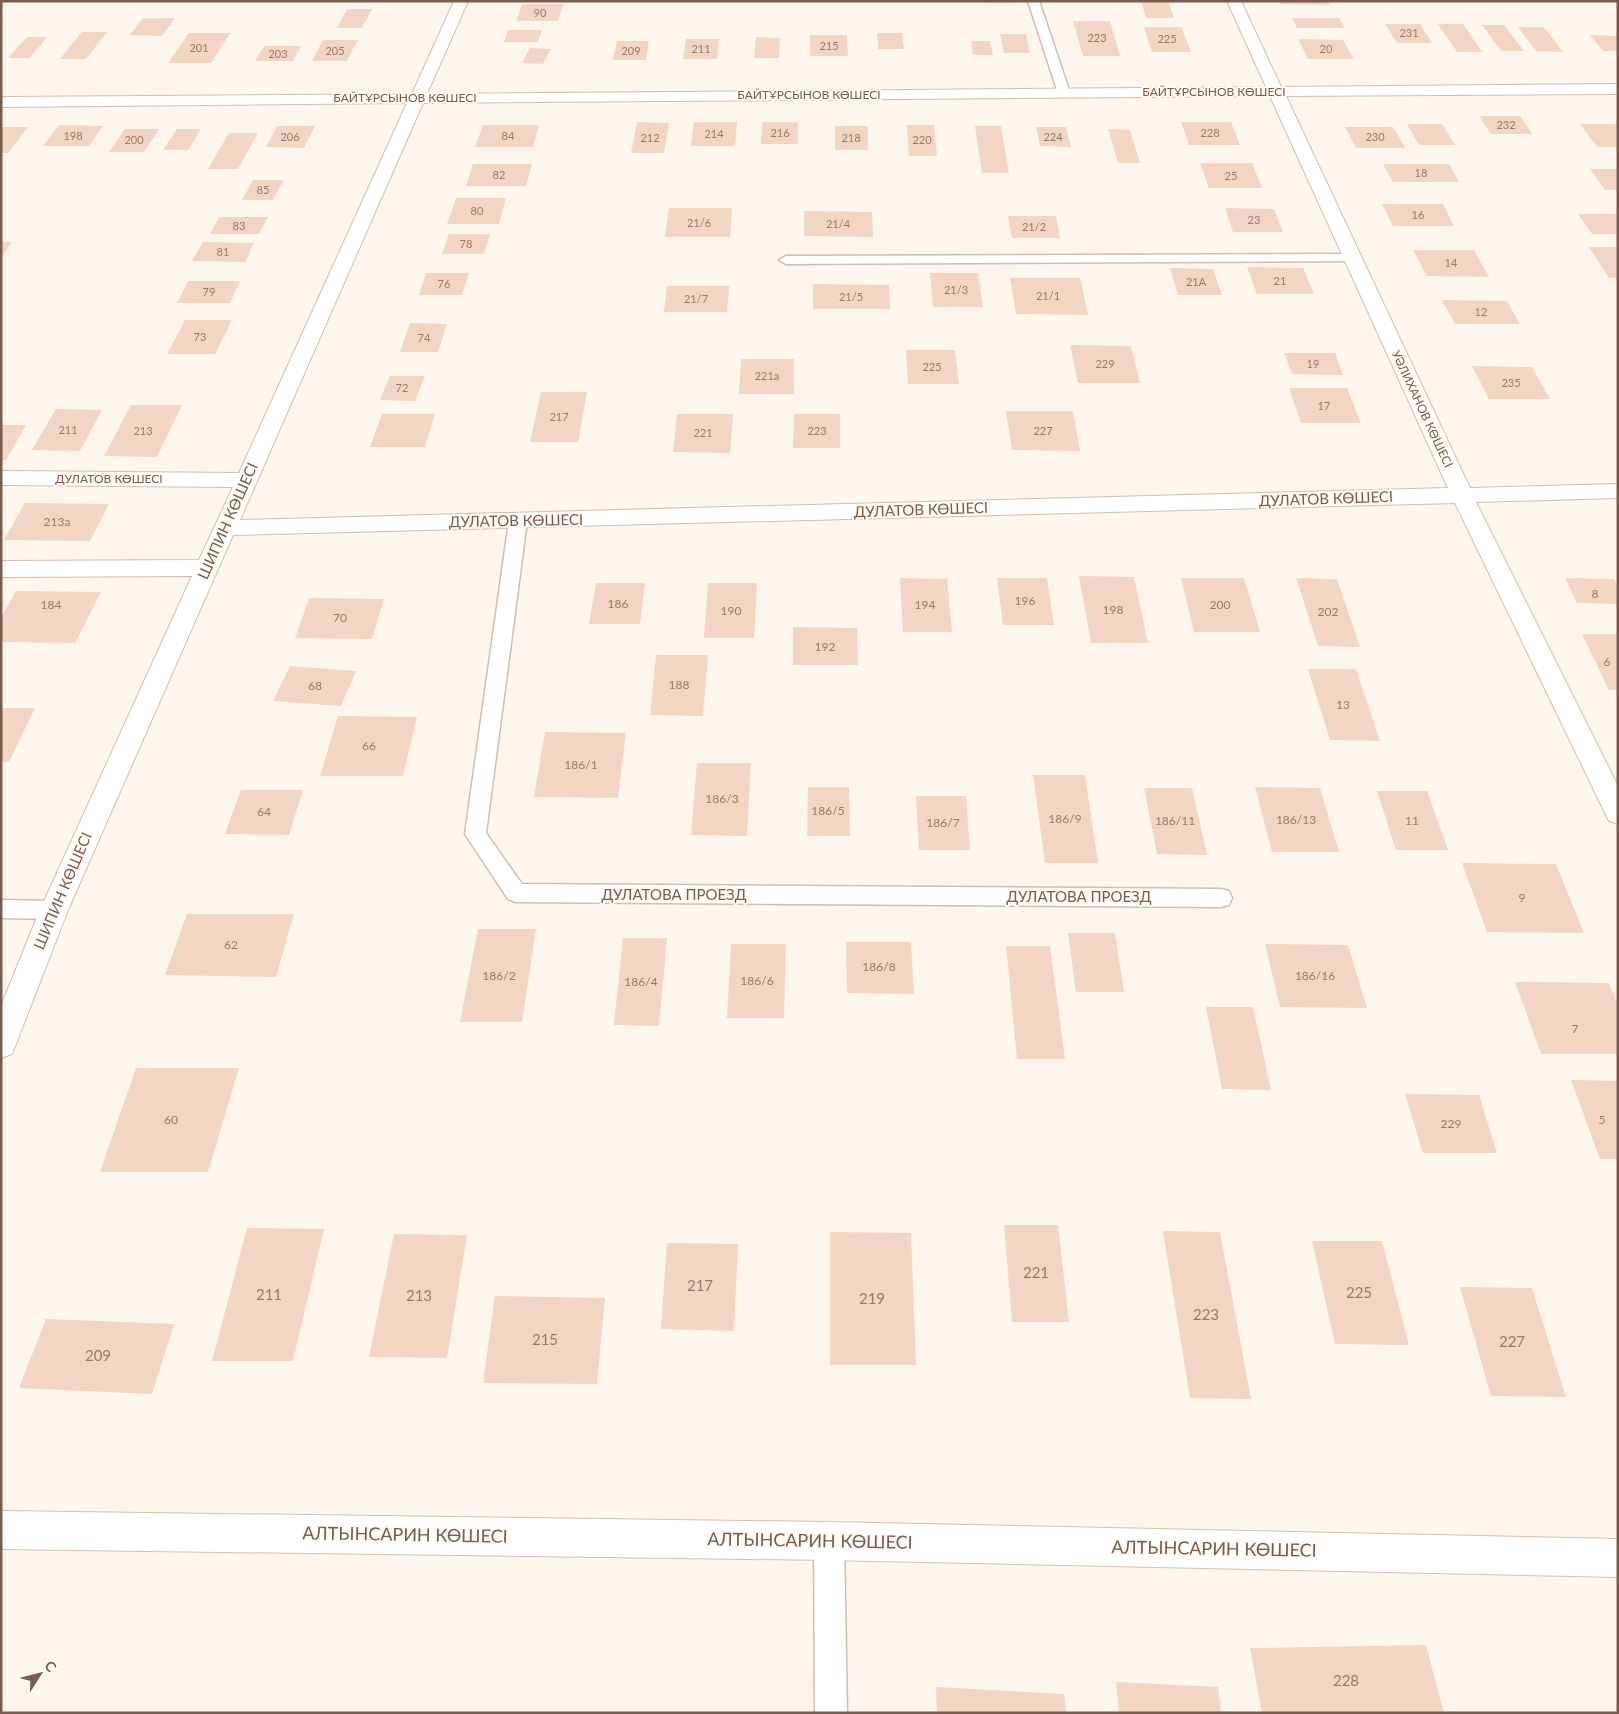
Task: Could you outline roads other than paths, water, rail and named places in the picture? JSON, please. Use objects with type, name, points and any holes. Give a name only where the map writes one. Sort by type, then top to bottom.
[{"type":"street","name":"ШИПИН КӨШЕСІ","points":[[1,1044],[54,910],[461,1]]},
{"type":"street","name":"УӘЛИХАНОВ КӨШЕСІ","points":[[1234,1],[1462,495],[1618,813]]},
{"type":"street","name":"БАЙТҰРСЫНОВ КӨШЕСІ","points":[[1,102],[1618,89]]},
{"type":"street","name":"ДУЛАТОВ КӨШЕСІ","points":[[1,478],[246,480]]},
{"type":"street","name":"ДУЛАТОВ КӨШЕСІ","points":[[224,528],[1618,491]]},
{"type":"street","points":[[1,569],[207,568]]},
{"type":"street","name":"АЛТЫНСАРИН КӨШЕСІ","points":[[1,1530],[829,1541],[1618,1558]]},
{"type":"lane","points":[[1033,1],[1064,93]]},
{"type":"lane","points":[[786,260],[1352,258]]},
{"type":"lane","name":"ДУЛАТОВА ПРОЕЗД","points":[[518,520],[475,834],[516,894],[1221,898]]},
{"type":"lane","points":[[1,909],[54,910]]},
{"type":"lane","points":[[829,1541],[831,1713]]}]
